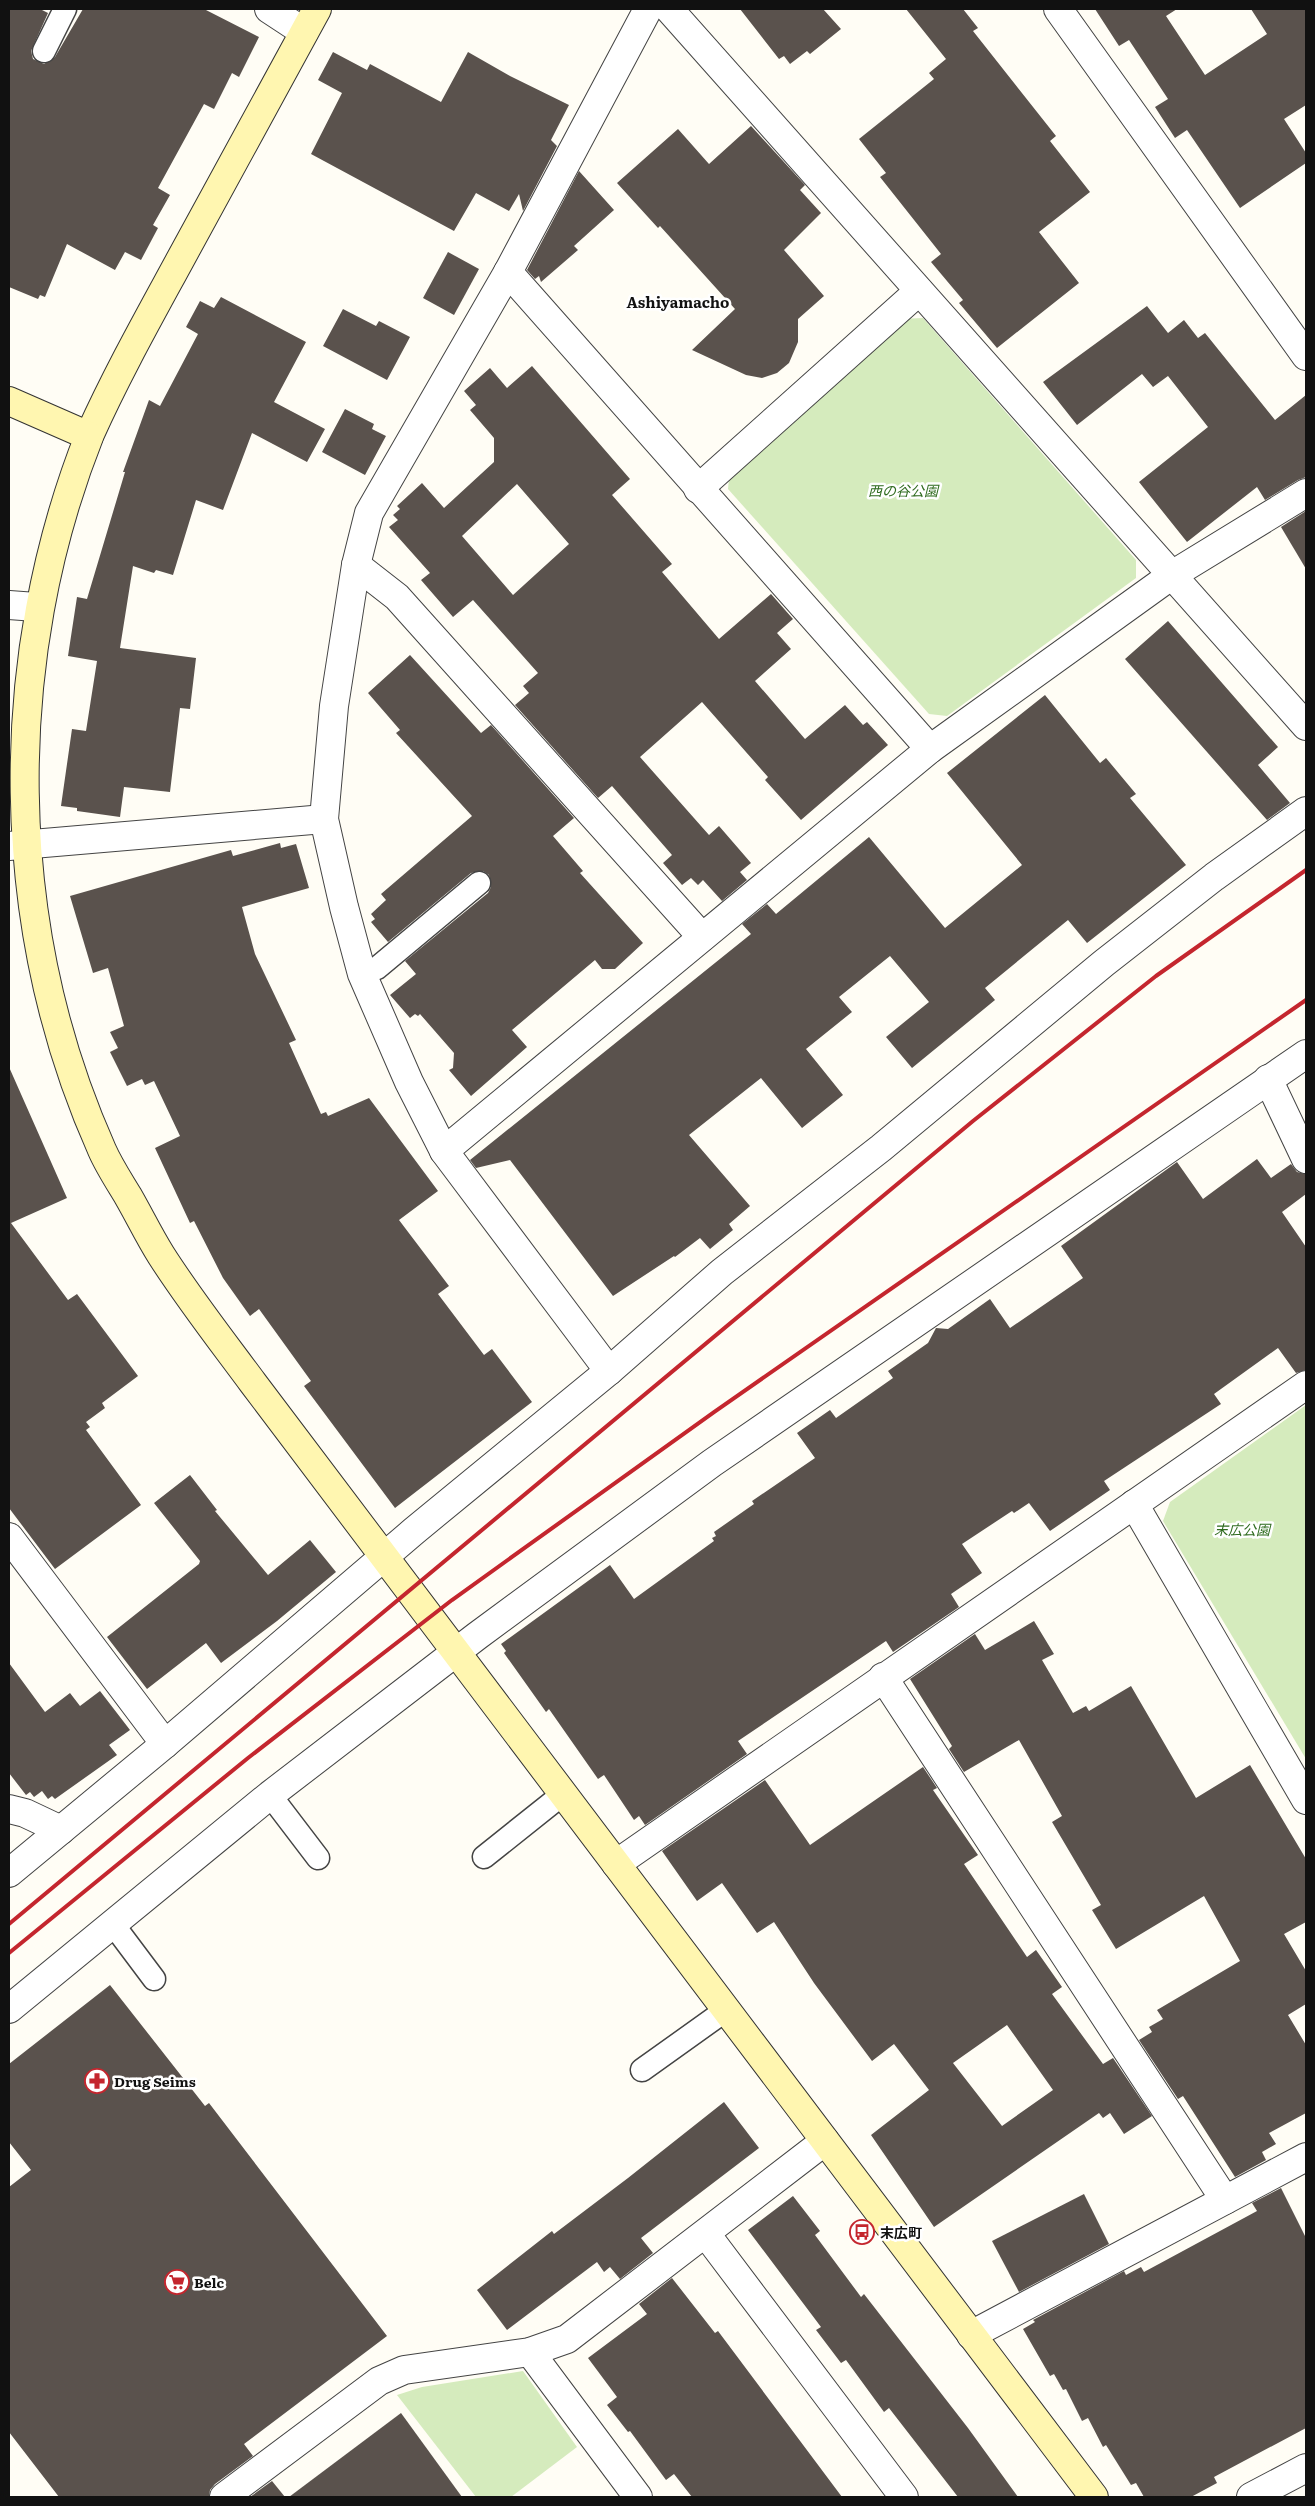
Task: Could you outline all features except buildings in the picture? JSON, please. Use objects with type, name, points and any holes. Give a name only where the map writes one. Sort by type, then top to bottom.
[{"type":"street","points":[[269,9],[310,20],[122,367],[89,436],[55,534],[36,607],[25,675],[16,845],[59,1036],[102,1152],[161,1255],[253,1383],[1094,2497]]},
{"type":"street","points":[[608,1371],[444,1151],[409,1082],[362,974],[324,820],[334,706],[356,565],[369,513],[508,272],[648,9]]},
{"type":"street","points":[[669,9],[1306,726]]},
{"type":"street","points":[[1058,9],[1306,356]]},
{"type":"street","points":[[508,272],[698,489],[930,748]]},
{"type":"street","points":[[698,489],[919,291]]},
{"type":"street","points":[[9,401],[89,436]]},
{"type":"street","points":[[444,1151],[930,748],[1172,575],[1306,493]]},
{"type":"street","points":[[356,565],[397,597],[702,937]]},
{"type":"street","points":[[9,605],[36,607]]},
{"type":"street","points":[[9,1873],[608,1371],[722,1272],[880,1148],[1104,963],[1214,877],[1306,811]]},
{"type":"street","points":[[16,845],[324,820]]},
{"type":"street","points":[[9,2010],[112,1923],[270,1795],[456,1652],[712,1463],[1306,1054]]},
{"type":"street","points":[[1268,1079],[1306,1159]]},
{"type":"street","points":[[616,1864],[1306,1385]]},
{"type":"street","points":[[1134,1504],[1306,1800]]},
{"type":"street","points":[[9,1537],[165,1744]]},
{"type":"street","points":[[883,1677],[1225,2200]]},
{"type":"street","points":[[9,1810],[25,1813],[60,1830]]},
{"type":"street","points":[[224,2497],[379,2381],[404,2370],[530,2352],[567,2340],[825,2141]]},
{"type":"street","points":[[971,2335],[1306,2157]]},
{"type":"street","points":[[706,2234],[904,2497]]},
{"type":"street","points":[[530,2352],[638,2497]]},
{"type":"street","points":[[1251,2497],[1306,2468]]},
{"type":"lane","points":[[44,51],[65,9]]},
{"type":"lane","points":[[362,974],[377,968],[479,883]]},
{"type":"lane","points":[[484,1857],[563,1794]]},
{"type":"lane","points":[[270,1795],[318,1858]]},
{"type":"lane","points":[[112,1923],[154,1979]]},
{"type":"lane","points":[[642,2070],[726,2010]]},
{"type":"green space","name":"西の谷公園","points":[[923,318],[1136,560],[1136,578],[947,716],[929,714],[728,489],[730,468],[899,319]]},
{"type":"green space","name":"末広公園","points":[[1306,1405],[1306,1759],[1163,1521],[1170,1502]]},
{"type":"green space","points":[[523,2371],[577,2447],[511,2497],[476,2497],[397,2395],[422,2387]]},
{"type":"railway","points":[[9,1924],[973,1121],[1156,976],[1306,870]]},
{"type":"railway","points":[[9,1953],[248,1758],[452,1600],[714,1412],[1306,1000]]},
{"type":"place","name":"Drug Seims","points":[[97,2081]]},
{"type":"place","name":"末広町","points":[[862,2232]]},
{"type":"place","name":"Belc","points":[[177,2282]]},
{"type":"district","name":"Ashiyamacho","points":[[678,301]]}]
